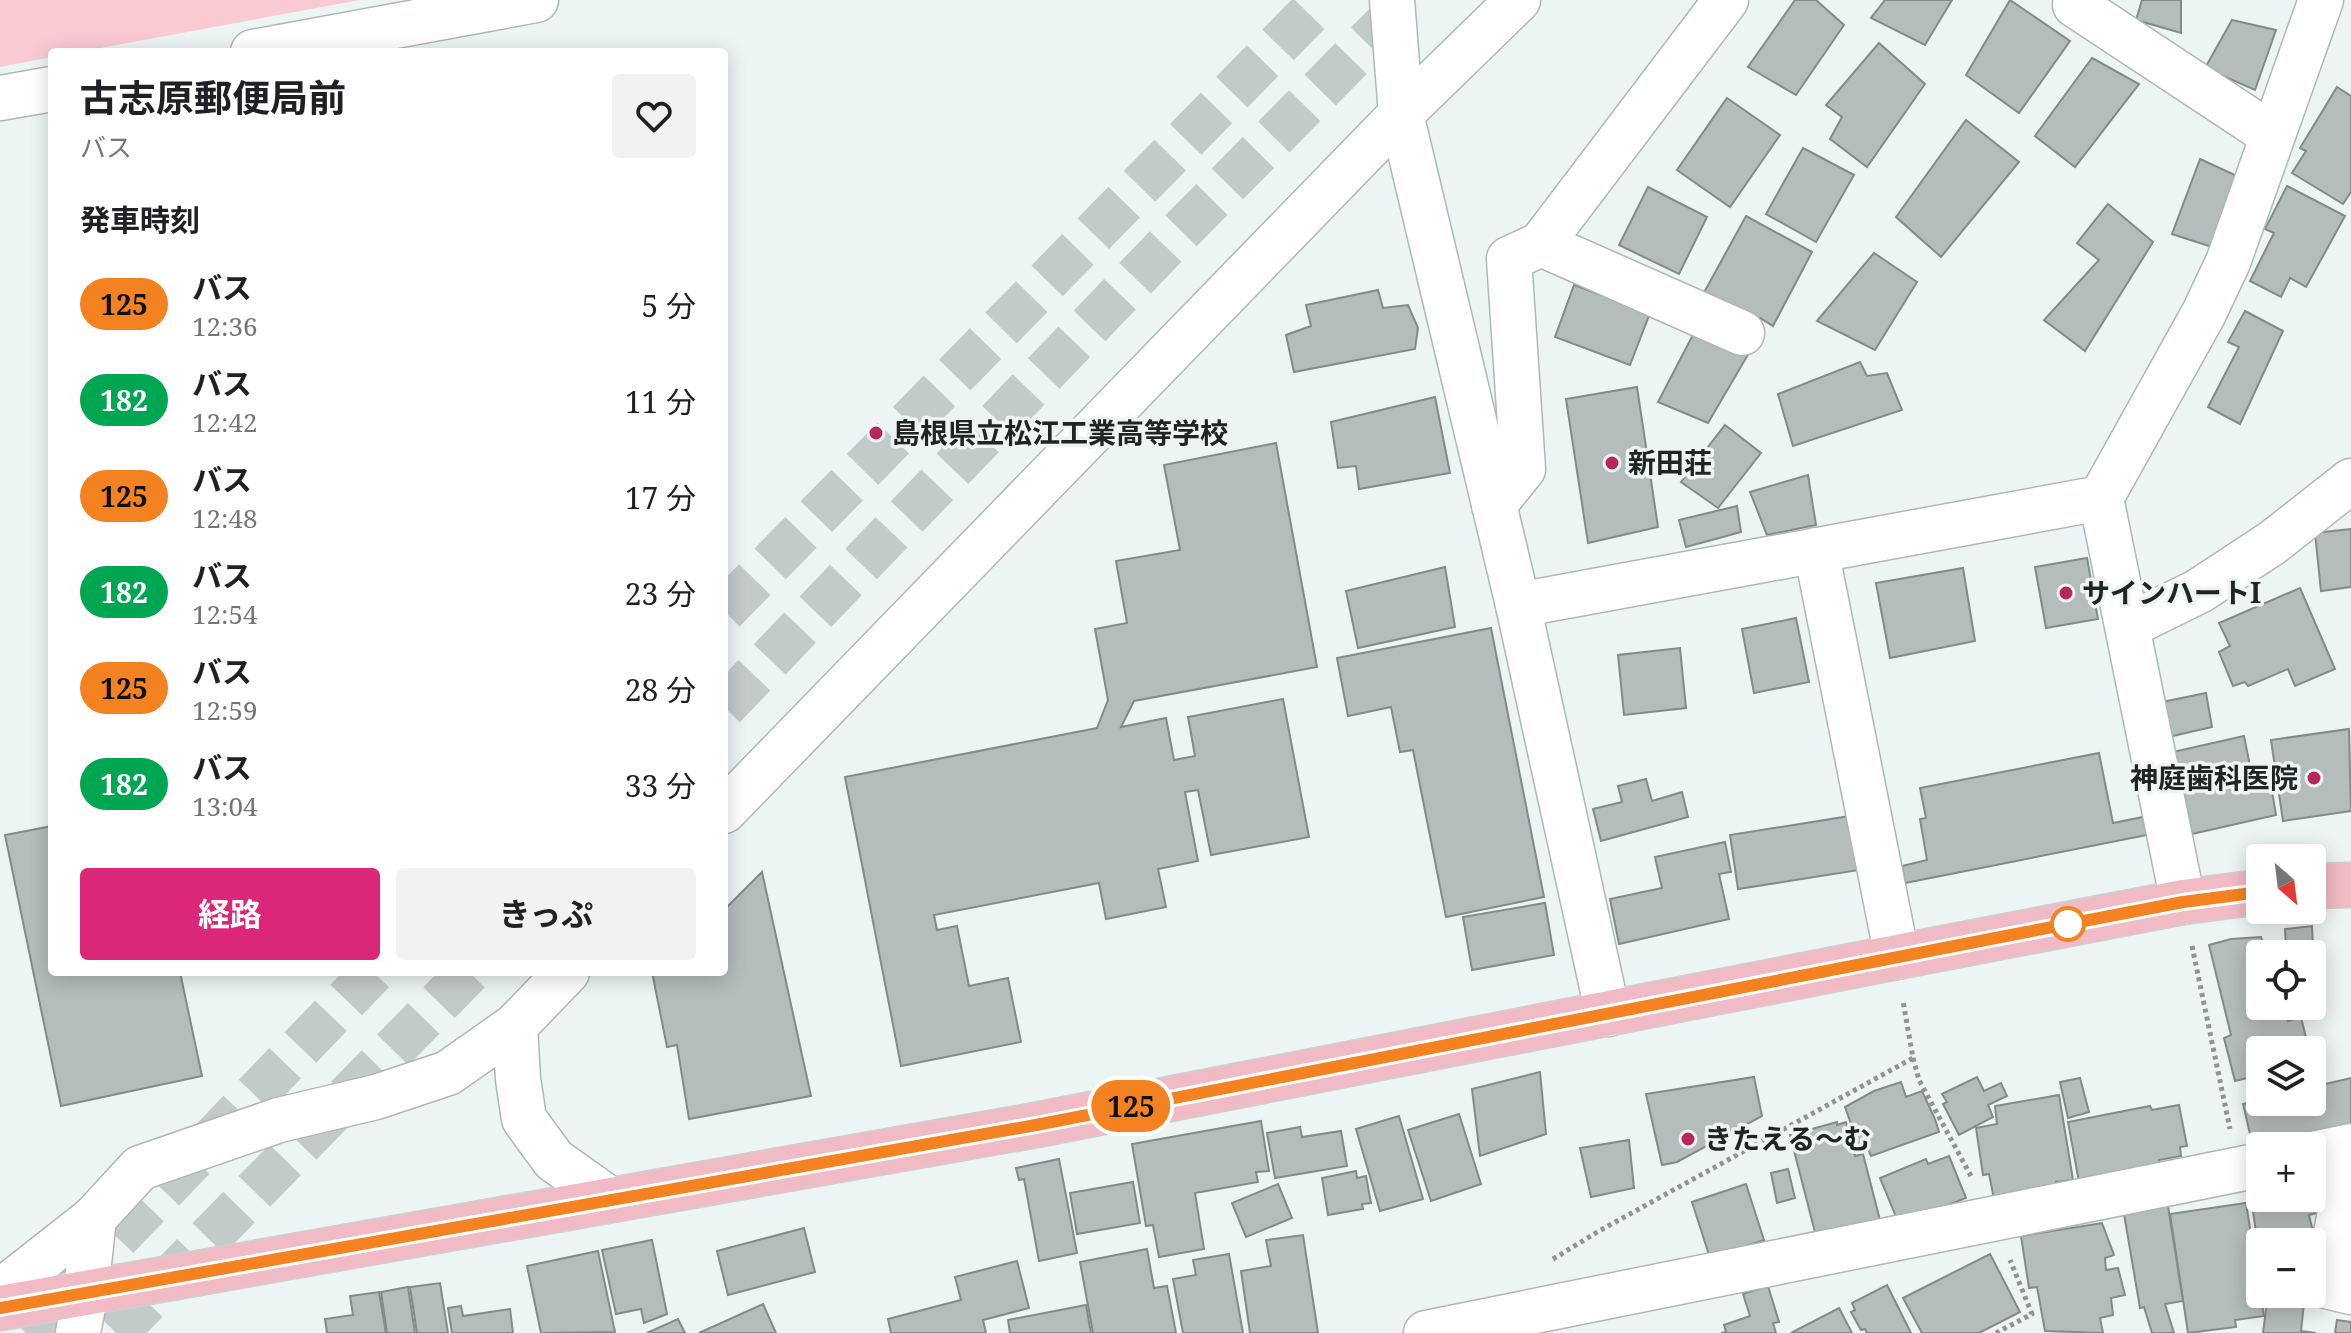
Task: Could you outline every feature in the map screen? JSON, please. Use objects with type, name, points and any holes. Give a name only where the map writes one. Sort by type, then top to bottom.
[{"type":"highway","points":[[2326,886],[2351,885]]},
{"type":"highway","points":[[0,1308],[82,1312],[609,1199],[1036,1125],[2183,902],[2246,894]]},
{"type":"street","points":[[275,48],[536,0]]},
{"type":"street","points":[[1392,0],[1401,114],[1518,605],[1608,1014]]},
{"type":"street","points":[[728,807],[1401,114],[1518,0]]},
{"type":"street","points":[[1494,505],[1523,469],[1509,259],[1541,244],[1726,0]]},
{"type":"street","points":[[2077,0],[2075,5],[2272,135]]},
{"type":"street","points":[[2183,902],[2101,498],[2204,313],[2228,262],[2321,0]]},
{"type":"street","points":[[0,98],[48,90]]},
{"type":"street","points":[[1541,244],[1742,333]]},
{"type":"street","points":[[2128,626],[2199,591],[2272,543],[2351,481]]},
{"type":"street","points":[[1518,605],[2101,498]]},
{"type":"street","points":[[1816,550],[1897,957]]},
{"type":"street","points":[[0,1292],[94,1218],[140,1168],[279,1120],[376,1097],[448,1073],[515,1026],[563,976]]},
{"type":"street","points":[[515,1026],[524,1119],[554,1160],[609,1199]]},
{"type":"street","points":[[2326,1151],[2351,1146]]},
{"type":"street","points":[[2351,1154],[2326,1286],[2351,1292]]},
{"type":"street","points":[[1426,1333],[1490,1326],[2246,1168]]},
{"type":"street","points":[[82,1312],[94,1218]]},
{"type":"path","points":[[2183,902],[2246,1155]]},
{"type":"path","points":[[1897,957],[1919,1080],[1994,1219],[2032,1314],[1996,1333]]},
{"type":"path","points":[[1546,1264],[1599,1231],[1913,1058]]},
{"type":"shaded area","points":[[0,0],[360,0],[101,48],[48,48],[48,58],[0,67]]},
{"type":"building","points":[[1795,0],[1816,0],[1844,25],[1796,95],[1748,67]]},
{"type":"building","points":[[1885,0],[1952,0],[1925,45],[1871,18]]},
{"type":"building","points":[[2010,0],[2070,41],[2019,113],[1966,75]]},
{"type":"building","points":[[2142,0],[2181,0],[2181,33],[2136,20]]},
{"type":"building","points":[[2232,20],[2276,30],[2255,90],[2205,68]]},
{"type":"building","points":[[1879,43],[1925,84],[1867,167],[1830,139],[1842,117],[1826,105]]},
{"type":"building","points":[[2092,58],[2139,84],[2075,167],[2035,136]]},
{"type":"building","points":[[2337,87],[2351,96],[2351,192],[2343,204],[2292,173],[2306,151],[2300,148]]},
{"type":"building","points":[[1727,98],[1780,135],[1730,207],[1677,170]]},
{"type":"building","points":[[1966,120],[2019,162],[1941,257],[1896,217]]},
{"type":"building","points":[[1803,148],[1854,175],[1816,242],[1766,214]]},
{"type":"building","points":[[2200,159],[2237,176],[2212,247],[2172,234]]},
{"type":"building","points":[[2287,186],[2345,216],[2306,287],[2290,278],[2281,297],[2250,281],[2274,233],[2265,229]]},
{"type":"building","points":[[1648,187],[1707,217],[1679,274],[1619,245]]},
{"type":"building","points":[[2108,204],[2153,242],[2085,351],[2044,320],[2099,260],[2077,243]]},
{"type":"building","points":[[1746,216],[1812,252],[1773,326],[1760,318],[1755,327],[1701,298]]},
{"type":"building","points":[[1874,253],[1917,282],[1875,350],[1817,321]]},
{"type":"building","points":[[1574,285],[1650,313],[1630,365],[1555,337]]},
{"type":"building","points":[[1378,290],[1383,308],[1408,305],[1418,328],[1415,349],[1294,372],[1286,335],[1311,326],[1306,305]]},
{"type":"building","points":[[2245,311],[2283,331],[2240,424],[2208,407],[2239,347],[2228,342]]},
{"type":"building","points":[[1697,327],[1749,353],[1708,423],[1658,402]]},
{"type":"building","points":[[1860,362],[1867,376],[1887,373],[1902,410],[1793,446],[1778,394]]},
{"type":"building","name":"新田荘","points":[[1637,387],[1658,527],[1588,543],[1566,399]]},
{"type":"building","points":[[1435,397],[1450,473],[1359,489],[1356,466],[1338,468],[1331,422]]},
{"type":"building","points":[[1725,425],[1761,453],[1718,508],[1681,482]]},
{"type":"building","points":[[1276,443],[1317,667],[1134,701],[1121,727],[1166,718],[1174,760],[1195,756],[1188,717],[1283,699],[1309,837],[1211,855],[1198,790],[1185,792],[1198,861],[1158,869],[1166,907],[1106,919],[1099,883],[934,915],[937,930],[957,926],[969,986],[1008,978],[1021,1042],[901,1066],[845,777],[1097,728],[1108,700],[1095,629],[1127,623],[1116,561],[1180,550],[1164,465]]},
{"type":"building","points":[[1808,475],[1816,525],[1767,535],[1750,492]]},
{"type":"building","points":[[1737,506],[1741,532],[1686,547],[1679,520]]},
{"type":"building","points":[[2351,529],[2351,587],[2321,591],[2315,533]]},
{"type":"building","name":"サインハートI","points":[[2087,558],[2098,619],[2046,628],[2035,567]]},
{"type":"building","points":[[1445,567],[1455,627],[1358,648],[1346,591]]},
{"type":"building","points":[[1963,568],[1975,641],[1890,658],[1876,583]]},
{"type":"building","points":[[2300,588],[2335,669],[2295,686],[2288,669],[2248,686],[2245,682],[2233,686],[2219,652],[2230,646],[2219,623]]},
{"type":"building","points":[[1796,618],[1809,682],[1754,693],[1742,629]]},
{"type":"building","points":[[1491,628],[1544,897],[1446,917],[1413,750],[1400,752],[1391,707],[1348,716],[1337,658]]},
{"type":"building","points":[[1680,648],[1686,708],[1624,715],[1618,655]]},
{"type":"building","points":[[2206,693],[2212,727],[2164,738],[2157,703]]},
{"type":"building","name":"神庭歯科医院","points":[[2349,729],[2351,811],[2283,821],[2271,740]]},
{"type":"building","points":[[2244,736],[2251,771],[2268,767],[2276,815],[2192,834],[2173,752]]},
{"type":"building","points":[[2099,753],[2113,823],[2143,817],[2147,835],[1905,883],[1902,866],[1927,860],[1920,819],[1926,818],[1920,788]]},
{"type":"building","points":[[1646,779],[1652,801],[1682,792],[1688,817],[1601,841],[1593,809],[1622,802],[1618,786]]},
{"type":"building","points":[[1850,816],[1859,870],[1738,889],[1730,835]]},
{"type":"building","points":[[48,827],[48,976],[181,976],[202,1076],[61,1106],[5,835]]},
{"type":"building","points":[[1725,842],[1731,872],[1719,874],[1729,919],[1619,944],[1610,899],[1662,888],[1655,857]]},
{"type":"building","points":[[762,872],[811,1096],[689,1119],[677,1045],[667,1047],[653,976],[728,976],[728,906]]},
{"type":"building","points":[[1545,903],[1554,955],[1472,970],[1463,917]]},
{"type":"building","points":[[2312,926],[2313,940],[2286,940],[2285,929]]},
{"type":"building","points":[[2261,937],[2262,940],[2246,940],[2246,1020],[2302,1020],[2306,1036],[2246,1036],[2246,1078],[2235,1081],[2224,1038],[2231,1035],[2209,945],[2231,939]]},
{"type":"building","points":[[1540,1072],[1546,1134],[1480,1156],[1472,1089]]},
{"type":"building","name":"きたえる～む","points":[[1754,1077],[1762,1116],[1677,1162],[1662,1165],[1646,1094]]},
{"type":"building","points":[[1977,1077],[1984,1091],[2001,1083],[2007,1096],[1988,1105],[1993,1117],[1959,1135],[1943,1104],[1947,1102],[1942,1094]]},
{"type":"building","points":[[2080,1078],[2089,1112],[2068,1118],[2060,1082]]},
{"type":"building","points":[[2351,1078],[2351,1127],[2326,1133],[2250,1132],[2243,1104],[2246,1103],[2246,1116],[2326,1116],[2326,1084]]},
{"type":"building","points":[[1901,1082],[1906,1097],[1922,1091],[1939,1132],[1871,1156],[1868,1149],[1861,1152],[1845,1107],[1874,1091]]},
{"type":"building","points":[[2059,1095],[2073,1180],[1994,1199],[1989,1174],[1983,1175],[1976,1128],[1997,1124],[1995,1106]]},
{"type":"building","points":[[2179,1105],[2187,1146],[2180,1147],[2181,1156],[2159,1160],[2160,1166],[2079,1182],[2068,1122],[2150,1106],[2152,1110]]},
{"type":"building","points":[[1459,1114],[1481,1184],[1431,1201],[1408,1130]]},
{"type":"building","points":[[1399,1116],[1423,1199],[1380,1211],[1356,1129]]},
{"type":"building","points":[[1261,1121],[1269,1171],[1256,1172],[1258,1182],[1195,1193],[1204,1249],[1159,1257],[1153,1225],[1146,1226],[1132,1144]]},
{"type":"building","points":[[1837,1122],[1837,1125],[1846,1122],[1855,1156],[1863,1154],[1881,1224],[1817,1240],[1790,1135]]},
{"type":"building","points":[[1300,1127],[1302,1137],[1341,1131],[1347,1166],[1275,1178],[1267,1133]]},
{"type":"building","points":[[1629,1140],[1634,1188],[1591,1197],[1580,1148]]},
{"type":"building","points":[[1949,1156],[1966,1198],[1899,1224],[1880,1178],[1926,1159],[1928,1164]]},
{"type":"building","points":[[1059,1159],[1077,1253],[1039,1261],[1024,1179],[1019,1180],[1016,1168]]},
{"type":"building","points":[[1788,1169],[1795,1198],[1777,1203],[1771,1173]]},
{"type":"building","points":[[1356,1171],[1357,1178],[1366,1176],[1371,1203],[1362,1204],[1363,1209],[1328,1215],[1322,1178]]},
{"type":"building","points":[[1133,1182],[1140,1223],[1077,1234],[1070,1193]]},
{"type":"building","points":[[1278,1184],[1292,1218],[1246,1237],[1232,1203]]},
{"type":"building","points":[[1746,1184],[1764,1240],[1710,1258],[1692,1202]]},
{"type":"building","points":[[2246,1203],[2250,1228],[2246,1228],[2246,1308],[2263,1308],[2264,1316],[2235,1320],[2236,1327],[2188,1333],[2170,1214]]},
{"type":"building","points":[[2168,1206],[2183,1301],[2165,1304],[2174,1333],[2152,1333],[2144,1307],[2140,1308],[2124,1214]]},
{"type":"building","points":[[2253,1212],[2321,1212],[2309,1215],[2312,1228],[2255,1228]]},
{"type":"building","points":[[2102,1223],[2114,1255],[2105,1258],[2106,1270],[2118,1268],[2125,1295],[2111,1298],[2113,1315],[2100,1318],[2103,1333],[2045,1331],[2037,1287],[2029,1288],[2021,1236]]},
{"type":"building","points":[[804,1228],[815,1272],[728,1295],[717,1251]]},
{"type":"building","points":[[1303,1235],[1318,1333],[1250,1333],[1241,1271],[1271,1266],[1266,1240]]},
{"type":"building","points":[[652,1240],[667,1314],[644,1323],[641,1309],[616,1314],[602,1250]]},
{"type":"building","points":[[1147,1249],[1154,1288],[1167,1286],[1176,1333],[1093,1333],[1080,1262]]},
{"type":"building","points":[[598,1251],[615,1332],[541,1333],[527,1266]]},
{"type":"building","points":[[1229,1254],[1243,1333],[1183,1333],[1173,1279],[1196,1275],[1193,1260]]},
{"type":"building","points":[[1990,1254],[2020,1312],[1979,1333],[1922,1333],[1903,1298]]},
{"type":"building","points":[[1017,1261],[1029,1308],[983,1320],[986,1333],[891,1333],[888,1319],[961,1300],[955,1277]]},
{"type":"building","points":[[440,1283],[448,1333],[417,1333],[410,1287]]},
{"type":"building","points":[[1887,1285],[1911,1333],[1867,1333],[1865,1329],[1861,1330],[1851,1312],[1855,1310],[1852,1303]]},
{"type":"building","points":[[1768,1286],[1779,1322],[1773,1323],[1776,1333],[1721,1333],[1726,1332],[1724,1325],[1750,1316],[1743,1294]]},
{"type":"building","points":[[408,1287],[415,1333],[387,1333],[381,1292]]},
{"type":"building","points":[[379,1292],[386,1333],[327,1333],[325,1319],[353,1315],[350,1296]]},
{"type":"building","points":[[763,1304],[776,1333],[699,1333]]},
{"type":"building","points":[[1086,1305],[1091,1333],[1010,1333],[1008,1320]]},
{"type":"building","points":[[461,1306],[463,1316],[510,1309],[513,1333],[452,1333],[448,1308]]},
{"type":"building","points":[[1839,1308],[1852,1333],[1791,1333]]},
{"type":"building","points":[[2266,1308],[2303,1308],[2301,1331],[2316,1333],[2263,1333]]},
{"type":"building","points":[[678,1319],[685,1333],[647,1333]]},
{"type":"building","points":[[2337,1320],[2351,1322],[2351,1333],[2335,1333]]},
{"type":"tunnel","points":[[728,607],[1322,0]]},
{"type":"tunnel","points":[[728,703],[1169,243],[1409,0]]},
{"type":"tunnel","points":[[26,1333],[369,976]]},
{"type":"tunnel","points":[[116,1333],[465,976]]},
{"type":"bus line","name":"125","points":[[0,1308],[1036,1125],[2183,902],[2246,894]]},
{"type":"place","name":"島根県立松江工業高等学校","points":[[876,433]]},
{"type":"place","name":"新田荘","points":[[1612,463]]},
{"type":"place","name":"サインハートI","points":[[2066,593]]},
{"type":"place","name":"神庭歯科医院","points":[[2314,778]]},
{"type":"place","name":"きたえる～む","points":[[1688,1139]]}]
